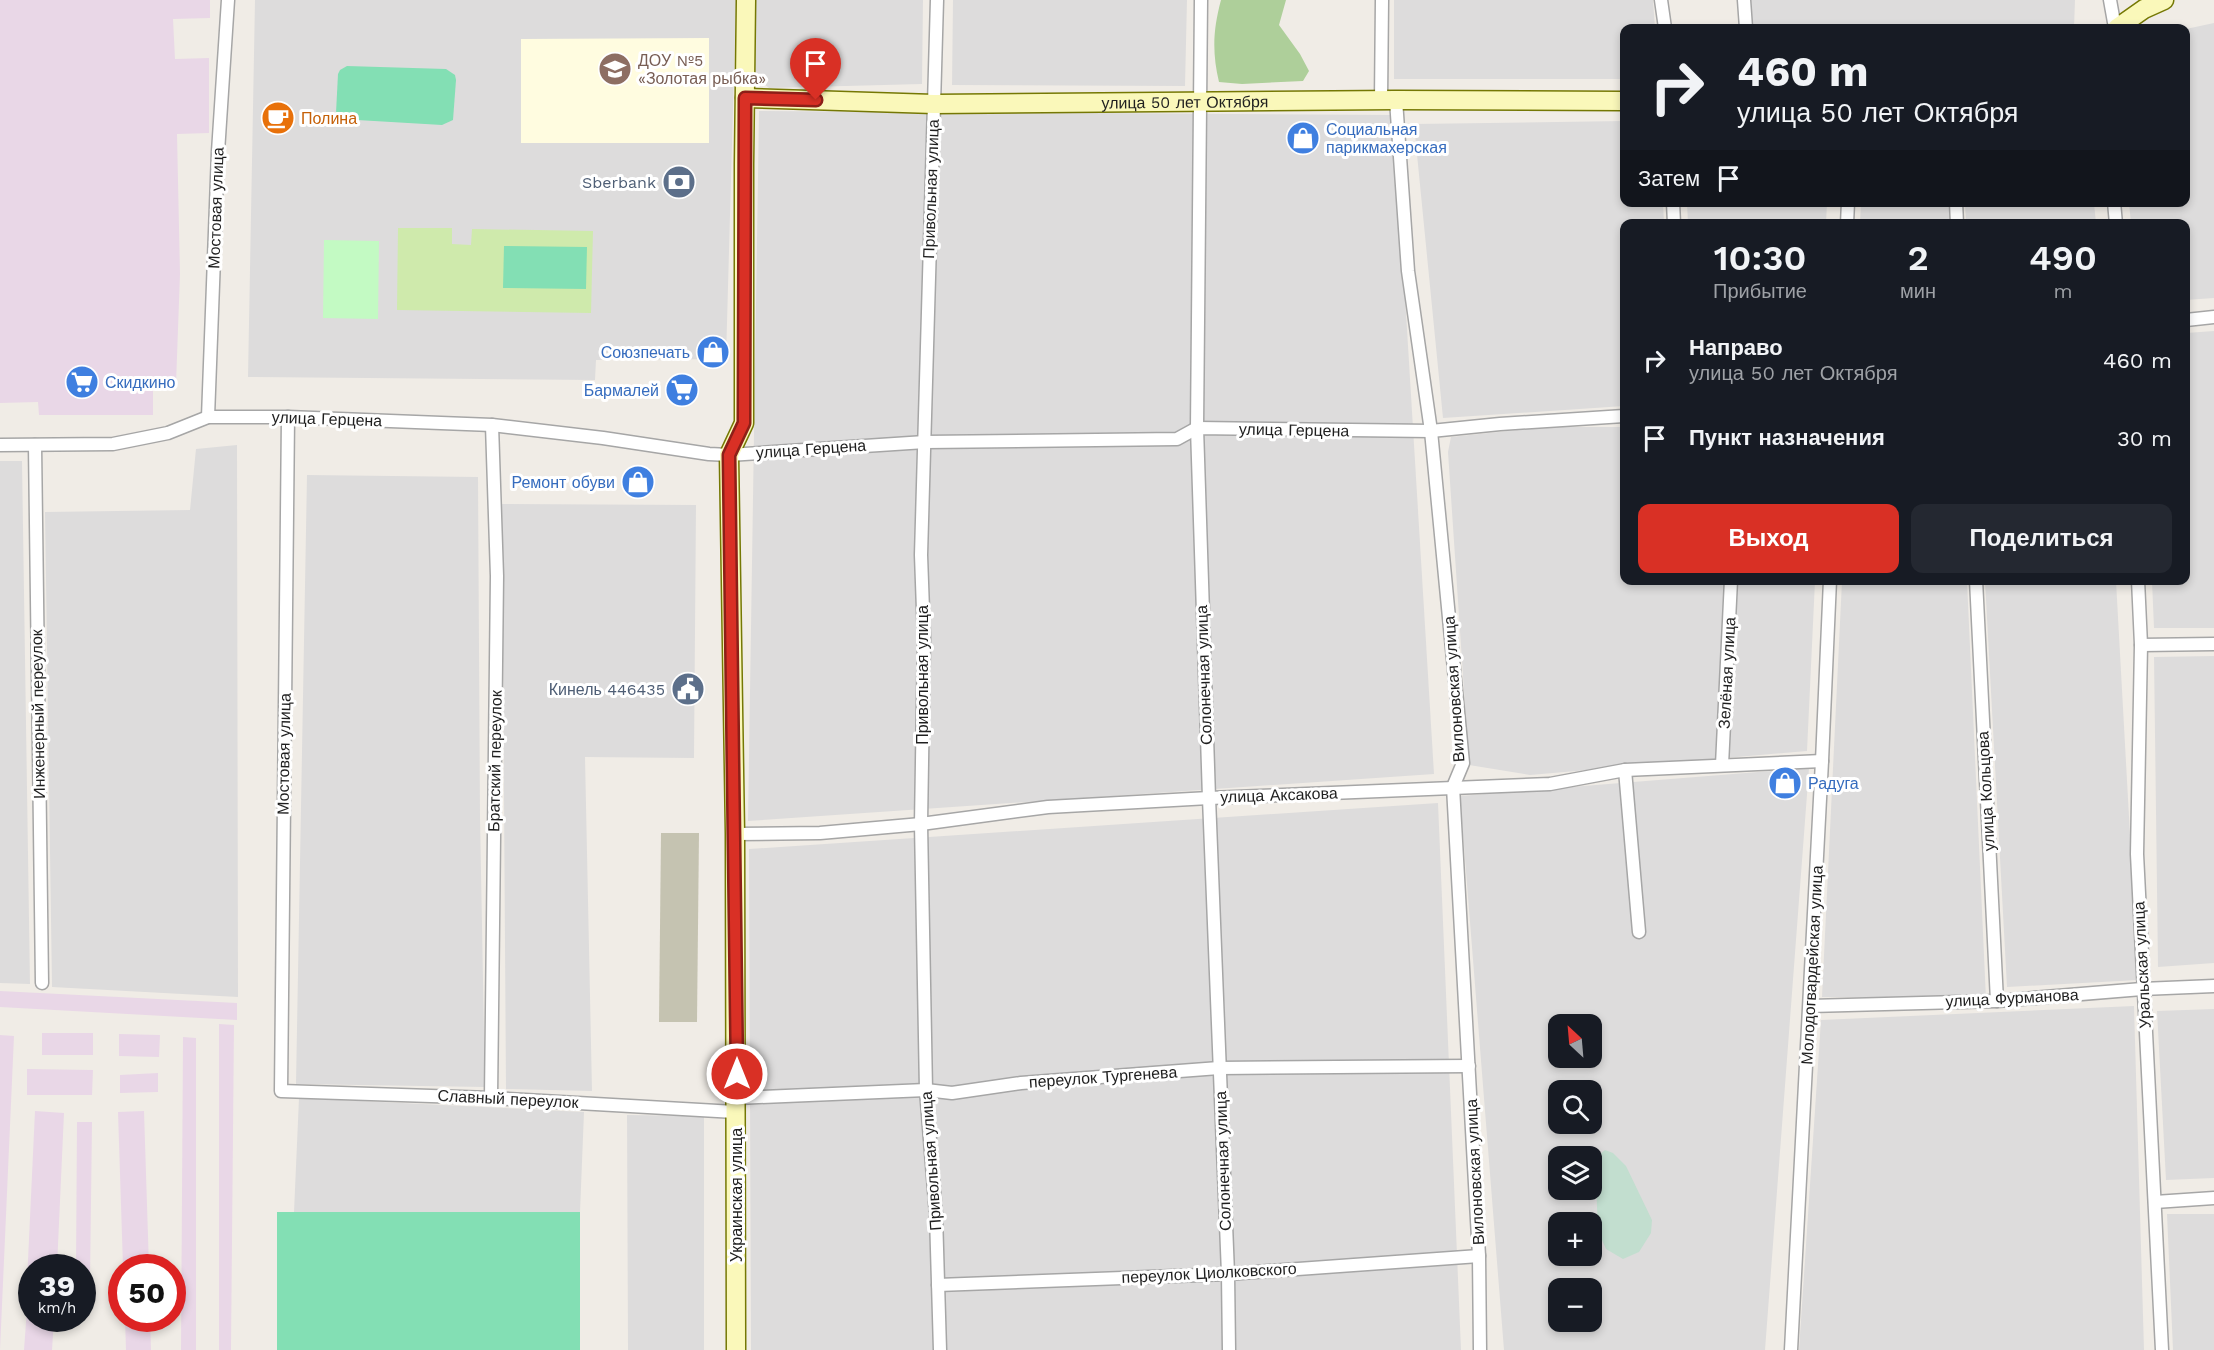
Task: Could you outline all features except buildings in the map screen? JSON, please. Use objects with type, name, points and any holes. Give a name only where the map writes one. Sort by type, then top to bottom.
[{"type":"main road","name":"Украинская улица","points":[[736,1350],[735,834],[729,455],[744,423],[746,0]]},
{"type":"main road","points":[[2122,24],[2164,0]]},
{"type":"main road","name":"улица 50 лет Октября","points":[[745,98],[934,104],[1389,100],[1620,101]]},
{"type":"street","name":"Мостовая улица","points":[[208,417],[218,152],[228,0]]},
{"type":"street","name":"Привольная улица","points":[[937,0],[921,555],[924,638],[921,824],[926,1090],[936,1215],[940,1350]]},
{"type":"street","name":"Солонечная улица","points":[[1201,0],[1197,428],[1229,1350]]},
{"type":"street","name":"Вилоновская улица","points":[[1382,0],[1389,100],[1408,271],[1431,431],[1463,763],[1453,787],[1479,1256],[1480,1350]]},
{"type":"street","points":[[1661,0],[1664,24]]},
{"type":"street","points":[[1744,0],[1746,24]]},
{"type":"street","points":[[2110,0],[2115,24]]},
{"type":"street","points":[[2190,320],[2214,317]]},
{"type":"street","name":"улица Герцена","points":[[0,445],[113,444],[168,433],[208,417],[288,417],[492,425],[729,455],[925,442],[1177,439],[1197,428],[1431,431],[1620,416]]},
{"type":"street","name":"Мостовая улица","points":[[281,1091],[288,417]]},
{"type":"street","name":"Братский переулок","points":[[491,1098],[497,587],[492,425]]},
{"type":"street","name":"Инженерный переулок","points":[[35,445],[42,983]]},
{"type":"street","name":"Зелёная улица","points":[[1722,765],[1731,585]]},
{"type":"street","name":"Молодогвардейская улица","points":[[1791,1350],[1830,585]]},
{"type":"street","name":"улица Кольцова","points":[[1976,585],[1997,1001]]},
{"type":"street","name":"Уральская улица","points":[[2138,585],[2141,645],[2137,854],[2142,989],[2162,1350]]},
{"type":"street","points":[[2141,645],[2214,644]]},
{"type":"street","name":"улица Аксакова","points":[[735,834],[820,833],[921,824],[1048,807],[1550,784],[1625,770],[1822,761]]},
{"type":"street","points":[[1625,770],[1639,932]]},
{"type":"street","name":"улица Фурманова","points":[[1809,1006],[1997,1001],[2142,989],[2214,986]]},
{"type":"street","name":"переулок Тургенева","points":[[736,1105],[926,1090],[952,1092],[1021,1083],[1219,1068],[1469,1066]]},
{"type":"street","name":"Славный переулок","points":[[281,1091],[736,1105]]},
{"type":"street","points":[[2155,1202],[2214,1198]]},
{"type":"street","name":"переулок Циолковского","points":[[938,1285],[1228,1274],[1479,1256]]},
{"type":"shaded area","points":[[0,0],[210,0],[210,18],[173,19],[175,59],[209,58],[209,133],[177,134],[180,274],[176,384],[153,385],[153,415],[39,415],[38,402],[0,403]]},
{"type":"shaded area","points":[[255,0],[736,0],[726,359],[596,360],[595,380],[248,377]]},
{"type":"shaded area","points":[[756,0],[923,0],[922,84],[769,88],[755,76]]},
{"type":"shaded area","points":[[953,0],[1187,0],[1185,86],[952,85]]},
{"type":"shaded area","points":[[1394,0],[1653,0],[1655,24],[1620,24],[1620,79],[1394,79]]},
{"type":"shaded area","points":[[1751,0],[2075,0],[2074,24],[1752,24]]},
{"type":"shaded area","points":[[2214,23],[2214,298],[2190,300],[2190,219],[2131,219],[2129,207],[2190,207],[2190,28]]},
{"type":"shaded area","name":"ДОУ №5 «Золотая рыбка»","points":[[709,38],[709,143],[521,143],[521,39]]},
{"type":"shaded area","points":[[759,111],[1394,115],[1434,774],[748,821]]},
{"type":"shaded area","points":[[1620,121],[1620,207],[1663,207],[1664,219],[1620,219],[1620,406],[1443,418],[1414,124]]},
{"type":"shaded area","points":[[1687,207],[1827,207],[1826,219],[1688,219]]},
{"type":"shaded area","points":[[1861,207],[1950,207],[1951,219],[1860,219]]},
{"type":"shaded area","points":[[1965,207],[2094,207],[2096,219],[1966,219]]},
{"type":"shaded area","points":[[2214,331],[2214,628],[2154,628],[2152,585],[2190,585],[2190,333]]},
{"type":"shaded area","points":[[1546,427],[1620,427],[1620,585],[1815,585],[1807,751],[1530,775],[1469,765],[1448,452],[1451,437]]},
{"type":"shaded area","points":[[237,445],[238,997],[52,987],[45,512],[190,510],[196,449]]},
{"type":"shaded area","points":[[0,461],[22,461],[30,984],[0,983]]},
{"type":"shaded area","points":[[307,475],[478,477],[480,818],[485,1087],[296,1084]]},
{"type":"shaded area","points":[[502,504],[696,505],[694,758],[585,757],[592,1091],[506,1089]]},
{"type":"shaded area","points":[[1842,585],[1967,585],[1986,999],[1822,997]]},
{"type":"shaded area","points":[[1985,585],[2116,585],[2138,980],[2007,987]]},
{"type":"shaded area","points":[[2214,656],[2214,963],[2158,967],[2154,657]]},
{"type":"shaded area","points":[[1809,768],[1765,1350],[1504,1350],[1460,796]]},
{"type":"shaded area","points":[[1438,803],[1461,1350],[751,1350],[749,849]]},
{"type":"shaded area","points":[[661,833],[699,833],[697,1022],[659,1022]]},
{"type":"shaded area","points":[[0,991],[237,1003],[237,1020],[0,1007]]},
{"type":"shaded area","points":[[2134,1006],[2144,1350],[1799,1350],[1821,1020]]},
{"type":"shaded area","points":[[2214,1009],[2214,1178],[2166,1180],[2157,1011]]},
{"type":"shaded area","points":[[219,1024],[234,1025],[231,1350],[219,1350]]},
{"type":"shaded area","points":[[42,1033],[93,1033],[93,1055],[42,1055]]},
{"type":"shaded area","points":[[119,1034],[160,1035],[159,1057],[119,1056]]},
{"type":"shaded area","points":[[0,1035],[14,1036],[0,1350]]},
{"type":"shaded area","points":[[183,1037],[196,1038],[196,1350],[181,1350],[181,1332],[186,1332],[186,1254],[182,1254]]},
{"type":"shaded area","points":[[27,1069],[93,1070],[92,1095],[27,1095]]},
{"type":"shaded area","points":[[158,1073],[158,1092],[120,1093],[120,1075]]},
{"type":"shaded area","points":[[299,1098],[584,1112],[580,1212],[294,1212]]},
{"type":"shaded area","points":[[35,1111],[64,1113],[58,1254],[28,1254]]},
{"type":"shaded area","points":[[144,1111],[149,1254],[123,1254],[118,1112]]},
{"type":"shaded area","points":[[627,1115],[704,1116],[704,1350],[628,1350]]},
{"type":"shaded area","points":[[77,1122],[92,1122],[90,1254],[76,1254]]},
{"type":"shaded area","points":[[2167,1214],[2214,1214],[2214,1350],[2173,1350]]},
{"type":"shaded area","points":[[25,1332],[53,1332],[52,1350],[24,1350]]},
{"type":"shaded area","points":[[125,1332],[150,1332],[151,1350],[126,1350]]},
{"type":"green space","points":[[1221,0],[1286,0],[1279,25],[1309,71],[1303,81],[1242,84],[1219,82],[1214,41]]},
{"type":"green space","points":[[347,66],[446,69],[455,75],[456,80],[453,120],[442,125],[340,119],[336,113],[338,74]]},
{"type":"green space","points":[[398,228],[452,228],[452,244],[471,245],[472,229],[593,231],[591,313],[397,310]]},
{"type":"green space","points":[[324,240],[379,241],[378,319],[323,318]]},
{"type":"green space","points":[[504,246],[587,247],[586,289],[503,288]]},
{"type":"green space","points":[[1605,1150],[1613,1153],[1626,1166],[1652,1220],[1651,1233],[1639,1252],[1623,1259],[1606,1249],[1602,1240],[1602,1212],[1597,1212],[1597,1200],[1602,1200],[1602,1152]]},
{"type":"green space","points":[[277,1212],[580,1212],[580,1350],[277,1350]]},
{"type":"place","name":"ДОУ №5 «Золотая рыбка»","points":[[615,69]]},
{"type":"place","name":"Полина","points":[[278,118]]},
{"type":"place","name":"Социальная парикмахерская","points":[[1303,138]]},
{"type":"place","name":"Sberbank","points":[[679,182]]},
{"type":"place","name":"Союзпечать","points":[[713,352]]},
{"type":"place","name":"Скидкино","points":[[82,382]]},
{"type":"place","name":"Бармалей","points":[[682,390]]},
{"type":"place","name":"Ремонт обуви","points":[[638,482]]},
{"type":"place","name":"Кинель 446435","points":[[688,689]]},
{"type":"place","name":"Радуга","points":[[1785,783]]},
{"type":"route","points":[[737,1074],[729,455],[744,423],[745,98],[816,100]]}]
